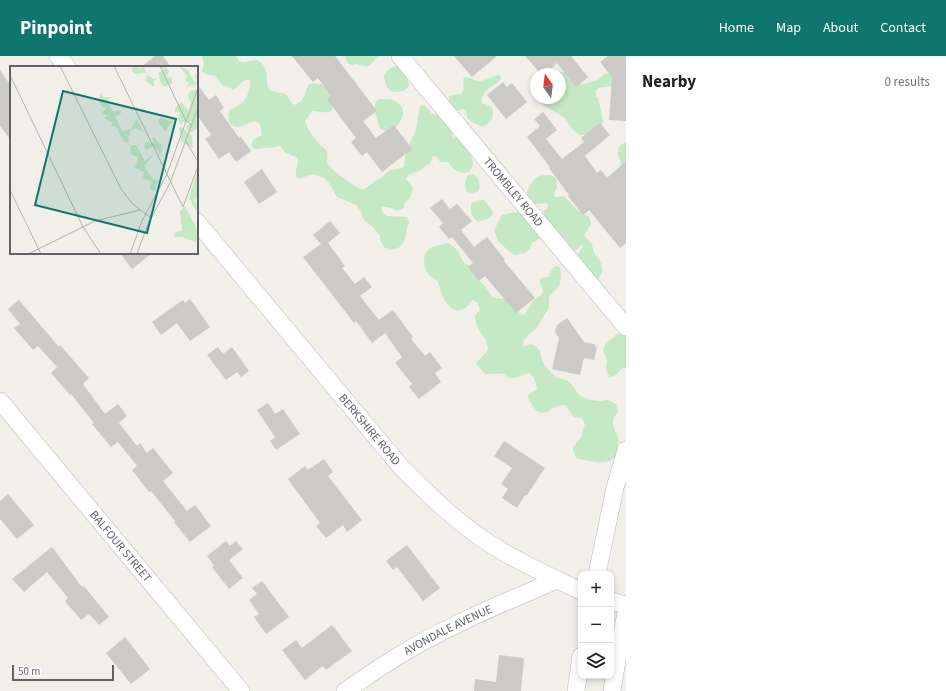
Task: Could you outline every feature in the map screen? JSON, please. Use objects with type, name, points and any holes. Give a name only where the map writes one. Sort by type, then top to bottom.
[{"type":"street","points":[[58,56],[66,66]]},
{"type":"street","name":"TROMBLEY ROAD","points":[[400,56],[626,327]]},
{"type":"street","name":"BERKSHIRE ROAD","points":[[198,223],[401,467],[431,497],[450,514],[491,544],[512,557],[578,590]]},
{"type":"street","name":"BALFOUR STREET","points":[[0,402],[242,691]]},
{"type":"street","points":[[598,571],[615,488],[626,450]]},
{"type":"street","name":"AVONDALE AVENUE","points":[[345,691],[399,655],[433,636],[557,580]]},
{"type":"street","points":[[614,602],[626,605]]},
{"type":"street","points":[[612,691],[626,613]]},
{"type":"street","points":[[576,691],[578,677]]},
{"type":"green space","points":[[202,56],[236,56],[241,62],[253,60],[260,62],[265,69],[268,88],[273,92],[285,94],[295,105],[303,99],[309,84],[327,84],[335,106],[327,112],[312,111],[305,121],[313,137],[327,151],[328,164],[350,183],[362,190],[381,178],[390,170],[399,169],[404,166],[406,151],[416,130],[420,106],[425,105],[431,113],[435,115],[441,113],[452,129],[453,138],[462,138],[471,154],[473,166],[468,172],[461,173],[453,168],[448,162],[440,162],[437,157],[433,156],[431,162],[421,170],[408,175],[406,179],[413,188],[410,198],[405,203],[404,208],[397,211],[388,207],[382,207],[381,209],[387,216],[407,217],[409,223],[405,239],[401,246],[390,250],[384,247],[380,236],[373,227],[365,221],[362,217],[362,213],[356,205],[337,197],[329,183],[324,178],[313,174],[298,179],[296,176],[298,164],[297,158],[285,152],[280,146],[258,149],[253,148],[253,140],[262,135],[260,124],[257,122],[252,122],[234,127],[228,118],[230,109],[238,106],[246,98],[250,88],[249,80],[242,82],[233,90],[222,85],[216,76],[207,75],[202,71],[204,64]]},
{"type":"green space","points":[[345,56],[380,56],[370,65],[365,66],[356,64],[350,65]]},
{"type":"green space","points":[[397,66],[405,74],[409,86],[404,90],[394,92],[389,89],[385,82],[384,76],[389,69]]},
{"type":"green space","points":[[566,73],[581,84],[598,80],[603,75],[610,73],[612,75],[612,86],[601,87],[596,90],[596,97],[598,98],[603,121],[601,127],[592,135],[579,135],[573,130],[565,118],[542,104],[566,104]]},
{"type":"green space","points":[[500,75],[501,79],[486,91],[482,98],[482,103],[490,106],[493,110],[492,120],[484,126],[475,124],[467,118],[466,111],[463,109],[456,111],[449,105],[449,97],[462,93],[464,87],[464,77],[480,81]]},
{"type":"green space","points":[[380,99],[394,100],[403,110],[403,115],[398,125],[389,131],[384,131],[380,128],[376,117],[375,104],[376,101]]},
{"type":"green space","points":[[626,142],[626,169],[619,158],[618,151],[619,147]]},
{"type":"green space","points":[[473,174],[478,179],[479,190],[471,193],[466,191],[466,179],[468,175]]},
{"type":"green space","points":[[550,175],[556,179],[557,187],[554,194],[555,197],[565,197],[577,210],[589,217],[591,224],[584,235],[592,245],[594,253],[600,261],[603,270],[597,280],[576,258],[583,246],[581,245],[571,255],[541,228],[541,238],[532,243],[530,249],[524,253],[516,255],[511,253],[498,241],[494,230],[502,215],[520,212],[536,217],[547,209],[547,203],[533,203],[529,201],[527,195],[528,189],[533,181],[537,177]]},
{"type":"green space","points":[[484,200],[492,210],[493,214],[489,218],[478,222],[472,214],[471,203]]},
{"type":"green space","points":[[448,243],[458,251],[465,264],[475,268],[479,280],[492,297],[509,300],[517,307],[520,315],[525,314],[533,301],[541,295],[543,291],[540,283],[541,278],[548,277],[553,268],[557,266],[560,267],[560,282],[549,297],[549,307],[536,329],[523,341],[523,345],[526,346],[531,344],[535,346],[540,351],[542,361],[550,371],[557,378],[564,379],[570,383],[581,396],[593,400],[608,400],[616,404],[618,412],[613,419],[613,422],[618,443],[617,451],[613,459],[600,462],[576,458],[573,447],[582,436],[582,431],[585,425],[582,418],[571,414],[565,405],[555,407],[543,413],[537,411],[528,397],[529,394],[537,390],[534,378],[529,373],[516,378],[507,377],[504,374],[485,374],[476,364],[488,350],[486,340],[479,330],[475,319],[475,316],[480,310],[478,303],[473,300],[468,306],[460,310],[450,307],[442,296],[438,282],[429,275],[424,263],[425,255],[429,249]]},
{"type":"green space","points":[[618,334],[626,335],[626,368],[622,368],[618,373],[609,377],[606,369],[607,360],[603,350],[607,343]]},
{"type":"building","points":[[155,56],[163,56],[170,66],[142,66]]},
{"type":"building","points":[[292,56],[335,56],[377,111],[363,121],[376,138],[394,125],[412,149],[382,172],[367,152],[362,156],[351,142],[356,138],[327,99],[331,96],[318,78],[313,82]]},
{"type":"building","points":[[454,56],[497,56],[472,77]]},
{"type":"building","points":[[525,56],[571,56],[588,77],[576,87],[566,74],[566,68],[561,68],[557,63],[552,68],[536,68]]},
{"type":"building","points":[[608,56],[626,56],[626,121],[609,120],[612,77],[600,62]]},
{"type":"building","points":[[0,70],[10,85],[10,139],[0,126]]},
{"type":"building","points":[[503,82],[507,87],[512,83],[527,102],[506,119],[487,95]]},
{"type":"building","points":[[198,85],[209,100],[216,95],[224,108],[220,111],[239,138],[241,137],[251,151],[236,162],[229,152],[219,159],[205,139],[211,135],[198,116]]},
{"type":"building","points":[[543,112],[557,130],[546,139],[562,159],[584,142],[581,138],[600,123],[610,135],[585,156],[597,173],[601,170],[607,178],[626,161],[626,243],[620,248],[589,210],[583,215],[527,137],[540,126],[534,119]]},
{"type":"building","points":[[262,169],[277,192],[259,204],[244,182]]},
{"type":"building","points":[[442,199],[450,209],[457,204],[472,221],[461,230],[474,247],[487,237],[505,260],[504,261],[535,298],[516,313],[485,276],[479,281],[468,267],[473,263],[452,237],[449,239],[439,227],[443,223],[430,208]]},
{"type":"building","points":[[330,221],[340,233],[328,243],[345,266],[342,268],[355,284],[364,277],[372,287],[360,296],[379,320],[393,310],[413,337],[411,339],[425,356],[430,352],[442,368],[435,373],[441,382],[419,399],[409,387],[412,384],[395,363],[402,357],[385,333],[372,343],[356,321],[354,323],[303,257],[321,244],[313,235]]},
{"type":"building","points":[[121,254],[151,254],[132,269]]},
{"type":"building","points":[[190,299],[210,327],[190,341],[177,323],[161,335],[152,322],[183,300],[185,303]]},
{"type":"building","points":[[19,300],[59,347],[60,345],[89,378],[83,384],[105,414],[118,404],[127,416],[119,423],[137,446],[140,443],[147,453],[153,448],[173,473],[163,481],[187,511],[195,505],[211,526],[190,542],[151,491],[149,492],[132,470],[137,466],[118,442],[111,447],[92,424],[94,423],[71,394],[70,395],[51,373],[57,367],[38,346],[33,350],[14,328],[20,324],[8,309]]},
{"type":"building","points":[[567,318],[584,342],[594,344],[597,348],[594,360],[584,358],[580,375],[552,369],[559,338],[555,332],[557,325]]},
{"type":"building","points":[[218,347],[223,354],[232,347],[249,371],[241,377],[237,372],[226,380],[207,355]]},
{"type":"building","points":[[268,403],[275,414],[283,409],[300,434],[276,450],[270,441],[275,437],[257,410]]},
{"type":"building","points":[[504,441],[545,468],[517,508],[502,498],[508,489],[501,484],[512,468],[494,456]]},
{"type":"building","points":[[324,459],[333,472],[328,476],[362,520],[347,532],[343,525],[326,538],[316,526],[320,523],[288,479],[305,466],[308,470]]},
{"type":"building","points":[[8,494],[34,525],[17,539],[0,519],[0,501]]},
{"type":"building","points":[[226,541],[230,546],[236,541],[243,549],[229,560],[243,578],[229,589],[212,567],[214,566],[207,556]]},
{"type":"building","points":[[407,545],[440,588],[423,601],[397,567],[393,570],[386,561]]},
{"type":"building","points":[[52,547],[82,587],[84,586],[109,617],[99,625],[89,614],[81,620],[65,601],[68,598],[47,572],[24,592],[12,579]]},
{"type":"building","points":[[262,581],[289,617],[266,634],[254,617],[259,614],[249,600],[257,594],[252,588]]},
{"type":"building","points":[[332,625],[352,651],[326,670],[323,666],[305,680],[282,650],[296,640],[302,648]]},
{"type":"building","points":[[125,637],[150,669],[131,684],[106,653]]},
{"type":"building","points":[[499,655],[524,658],[521,691],[474,691],[475,679],[496,682]]}]
